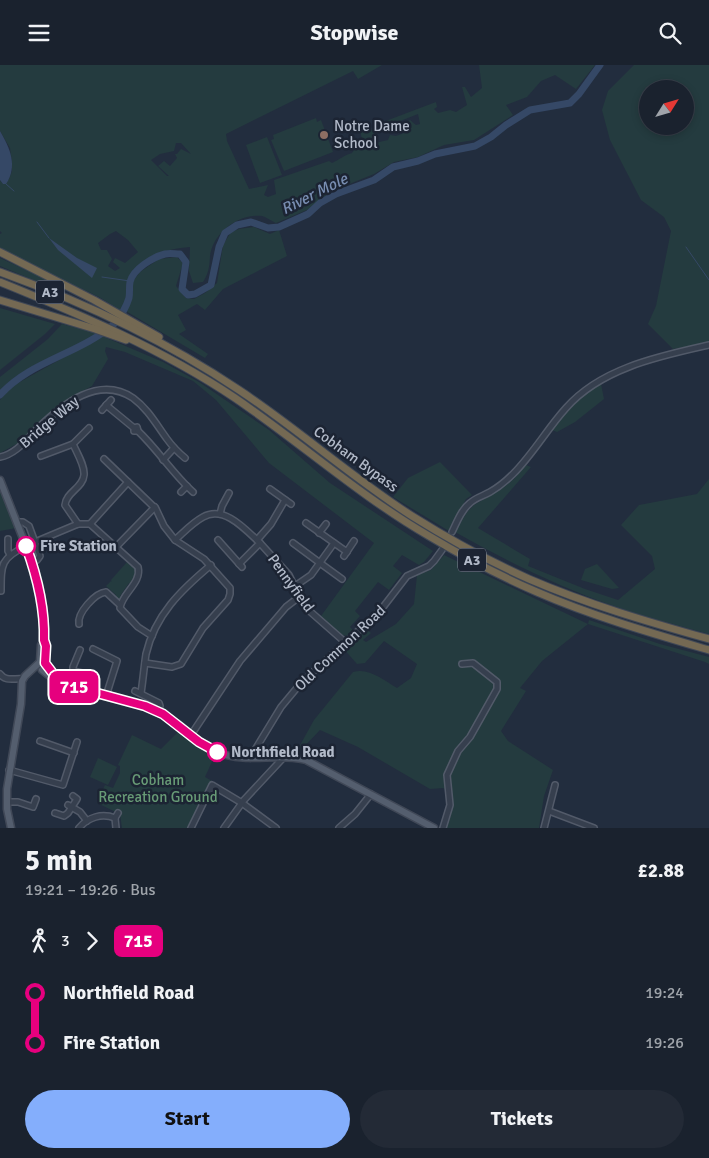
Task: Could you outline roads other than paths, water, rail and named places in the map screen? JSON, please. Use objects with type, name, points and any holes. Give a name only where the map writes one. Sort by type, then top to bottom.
[{"type":"highway","points":[[0,252],[105,307],[135,327]]},
{"type":"highway","name":"Cobham Bypass","points":[[0,272],[135,327],[211,372],[266,409],[364,484],[413,516],[470,549],[528,579],[592,603],[709,639]]},
{"type":"highway","name":"Cobham Bypass","points":[[0,282],[93,320],[196,374],[234,398],[387,511],[472,560],[555,599],[634,628],[709,650]]},
{"type":"highway","points":[[0,300],[126,338]]},
{"type":"main road","points":[[0,480],[1,487],[32,563],[41,599],[44,640],[41,645],[42,666]]},
{"type":"main road","points":[[11,828],[7,801],[3,789],[9,769],[25,676],[42,666]]},
{"type":"main road","points":[[42,666],[66,682],[158,711],[169,717],[206,747],[217,752],[236,757],[284,757],[310,761],[434,828]]},
{"type":"street","points":[[452,532],[465,508],[471,502],[504,483],[519,468],[565,409],[586,389],[622,370],[672,353],[709,345]]},
{"type":"street","name":"Bridge Way","points":[[1,458],[21,446],[41,425],[74,399],[86,392],[99,389],[118,391],[137,401],[150,414],[185,459]]},
{"type":"street","points":[[102,410],[108,402],[149,441],[163,460],[194,492]]},
{"type":"street","points":[[41,456],[73,444],[89,427]]},
{"type":"street","points":[[79,428],[84,433]]},
{"type":"street","points":[[73,444],[84,474],[82,481],[66,499],[65,505],[78,524]]},
{"type":"street","points":[[45,447],[48,453]]},
{"type":"street","points":[[163,460],[174,447]]},
{"type":"street","points":[[104,459],[155,507],[164,526],[175,540],[201,556],[211,565],[229,586],[231,592],[228,600],[203,628],[181,664],[172,667],[145,663]]},
{"type":"street","points":[[109,464],[114,459]]},
{"type":"street","points":[[90,524],[128,482]]},
{"type":"street","points":[[181,492],[187,486]]},
{"type":"street","points":[[270,489],[291,504]]},
{"type":"street","points":[[175,540],[203,517],[220,514],[229,493]]},
{"type":"street","points":[[218,541],[241,565],[259,542],[285,500]]},
{"type":"street","points":[[116,547],[155,507]]},
{"type":"street","name":"Pennyfield","points":[[220,514],[230,518],[259,542],[285,570],[296,586],[299,597],[308,610],[346,643]]},
{"type":"street","points":[[17,523],[28,524],[35,542],[40,556],[32,563]]},
{"type":"street","points":[[306,523],[334,543],[345,554],[354,541]]},
{"type":"street","points":[[35,542],[78,524],[90,524],[136,565],[139,572],[137,579],[120,605]]},
{"type":"street","points":[[320,533],[326,524]]},
{"type":"street","points":[[8,539],[10,555]]},
{"type":"street","points":[[294,543],[320,563],[335,570],[342,579]]},
{"type":"street","points":[[296,586],[308,577],[334,543]]},
{"type":"street","points":[[8,545],[15,545]]},
{"type":"street","points":[[8,587],[1,589],[3,566],[10,555],[26,546]]},
{"type":"street","name":"Old Common Road","points":[[250,758],[272,719],[290,695],[307,677],[380,611],[407,575],[429,566],[442,550]]},
{"type":"street","points":[[158,711],[160,704],[138,692],[152,636],[159,620],[170,604],[186,586],[211,565]]},
{"type":"street","points":[[79,624],[81,613],[100,593],[106,592],[120,605],[121,611],[135,625],[152,636]]},
{"type":"street","points":[[191,735],[240,661],[286,607],[299,597]]},
{"type":"street","points":[[93,649],[117,661],[106,696]]},
{"type":"street","points":[[66,682],[73,671],[72,667],[80,650]]},
{"type":"street","points":[[443,828],[450,805],[447,775],[458,751],[470,737],[497,689],[497,682],[473,663],[462,664]]},
{"type":"street","points":[[73,671],[82,673]]},
{"type":"street","points":[[0,674],[3,678],[8,679],[25,676]]},
{"type":"street","points":[[40,741],[74,753]]},
{"type":"street","points":[[9,769],[63,785],[77,742]]},
{"type":"street","points":[[273,757],[274,768]]},
{"type":"street","points":[[224,828],[242,803],[284,757]]},
{"type":"street","points":[[191,828],[212,785],[242,803],[276,828]]},
{"type":"street","points":[[544,828],[555,785]]},
{"type":"street","points":[[339,828],[371,794]]},
{"type":"street","points":[[55,813],[64,816],[77,799],[73,796]]},
{"type":"street","points":[[7,801],[33,807],[36,799]]},
{"type":"street","points":[[70,807],[80,812],[87,821]]},
{"type":"street","points":[[549,811],[594,828]]},
{"type":"street","points":[[79,828],[87,821],[102,815],[116,816],[116,828]]},
{"type":"water","points":[[0,131],[7,144],[12,164],[12,171],[6,184],[3,184],[0,180]]},
{"type":"water","points":[[49,238],[77,258],[97,268],[92,278],[58,250]]},
{"type":"waterway","name":"River Mole","points":[[0,395],[12,383],[26,374],[86,343],[114,324],[128,301],[132,277],[139,268],[149,261],[165,254],[180,254],[186,262],[182,289],[188,295],[195,294],[211,285],[219,247],[225,233],[237,225],[251,222],[268,228],[279,227],[308,214],[320,203],[336,194],[374,180],[393,167],[418,161],[435,154],[475,146],[530,110],[570,103],[600,65]]},
{"type":"waterway","points":[[6,184],[14,191]]},
{"type":"waterway","points":[[37,222],[49,238]]},
{"type":"waterway","points":[[686,247],[709,280]]},
{"type":"waterway","points":[[102,277],[130,281]]},
{"type":"place","name":"Notre Dame School","points":[[324,135]]},
{"type":"place","name":"Fire Station","points":[[26,546]]},
{"type":"place","name":"Northfield Road","points":[[217,752]]},
{"type":"park label","name":"Cobham Recreation Ground","points":[[158,788]]}]
